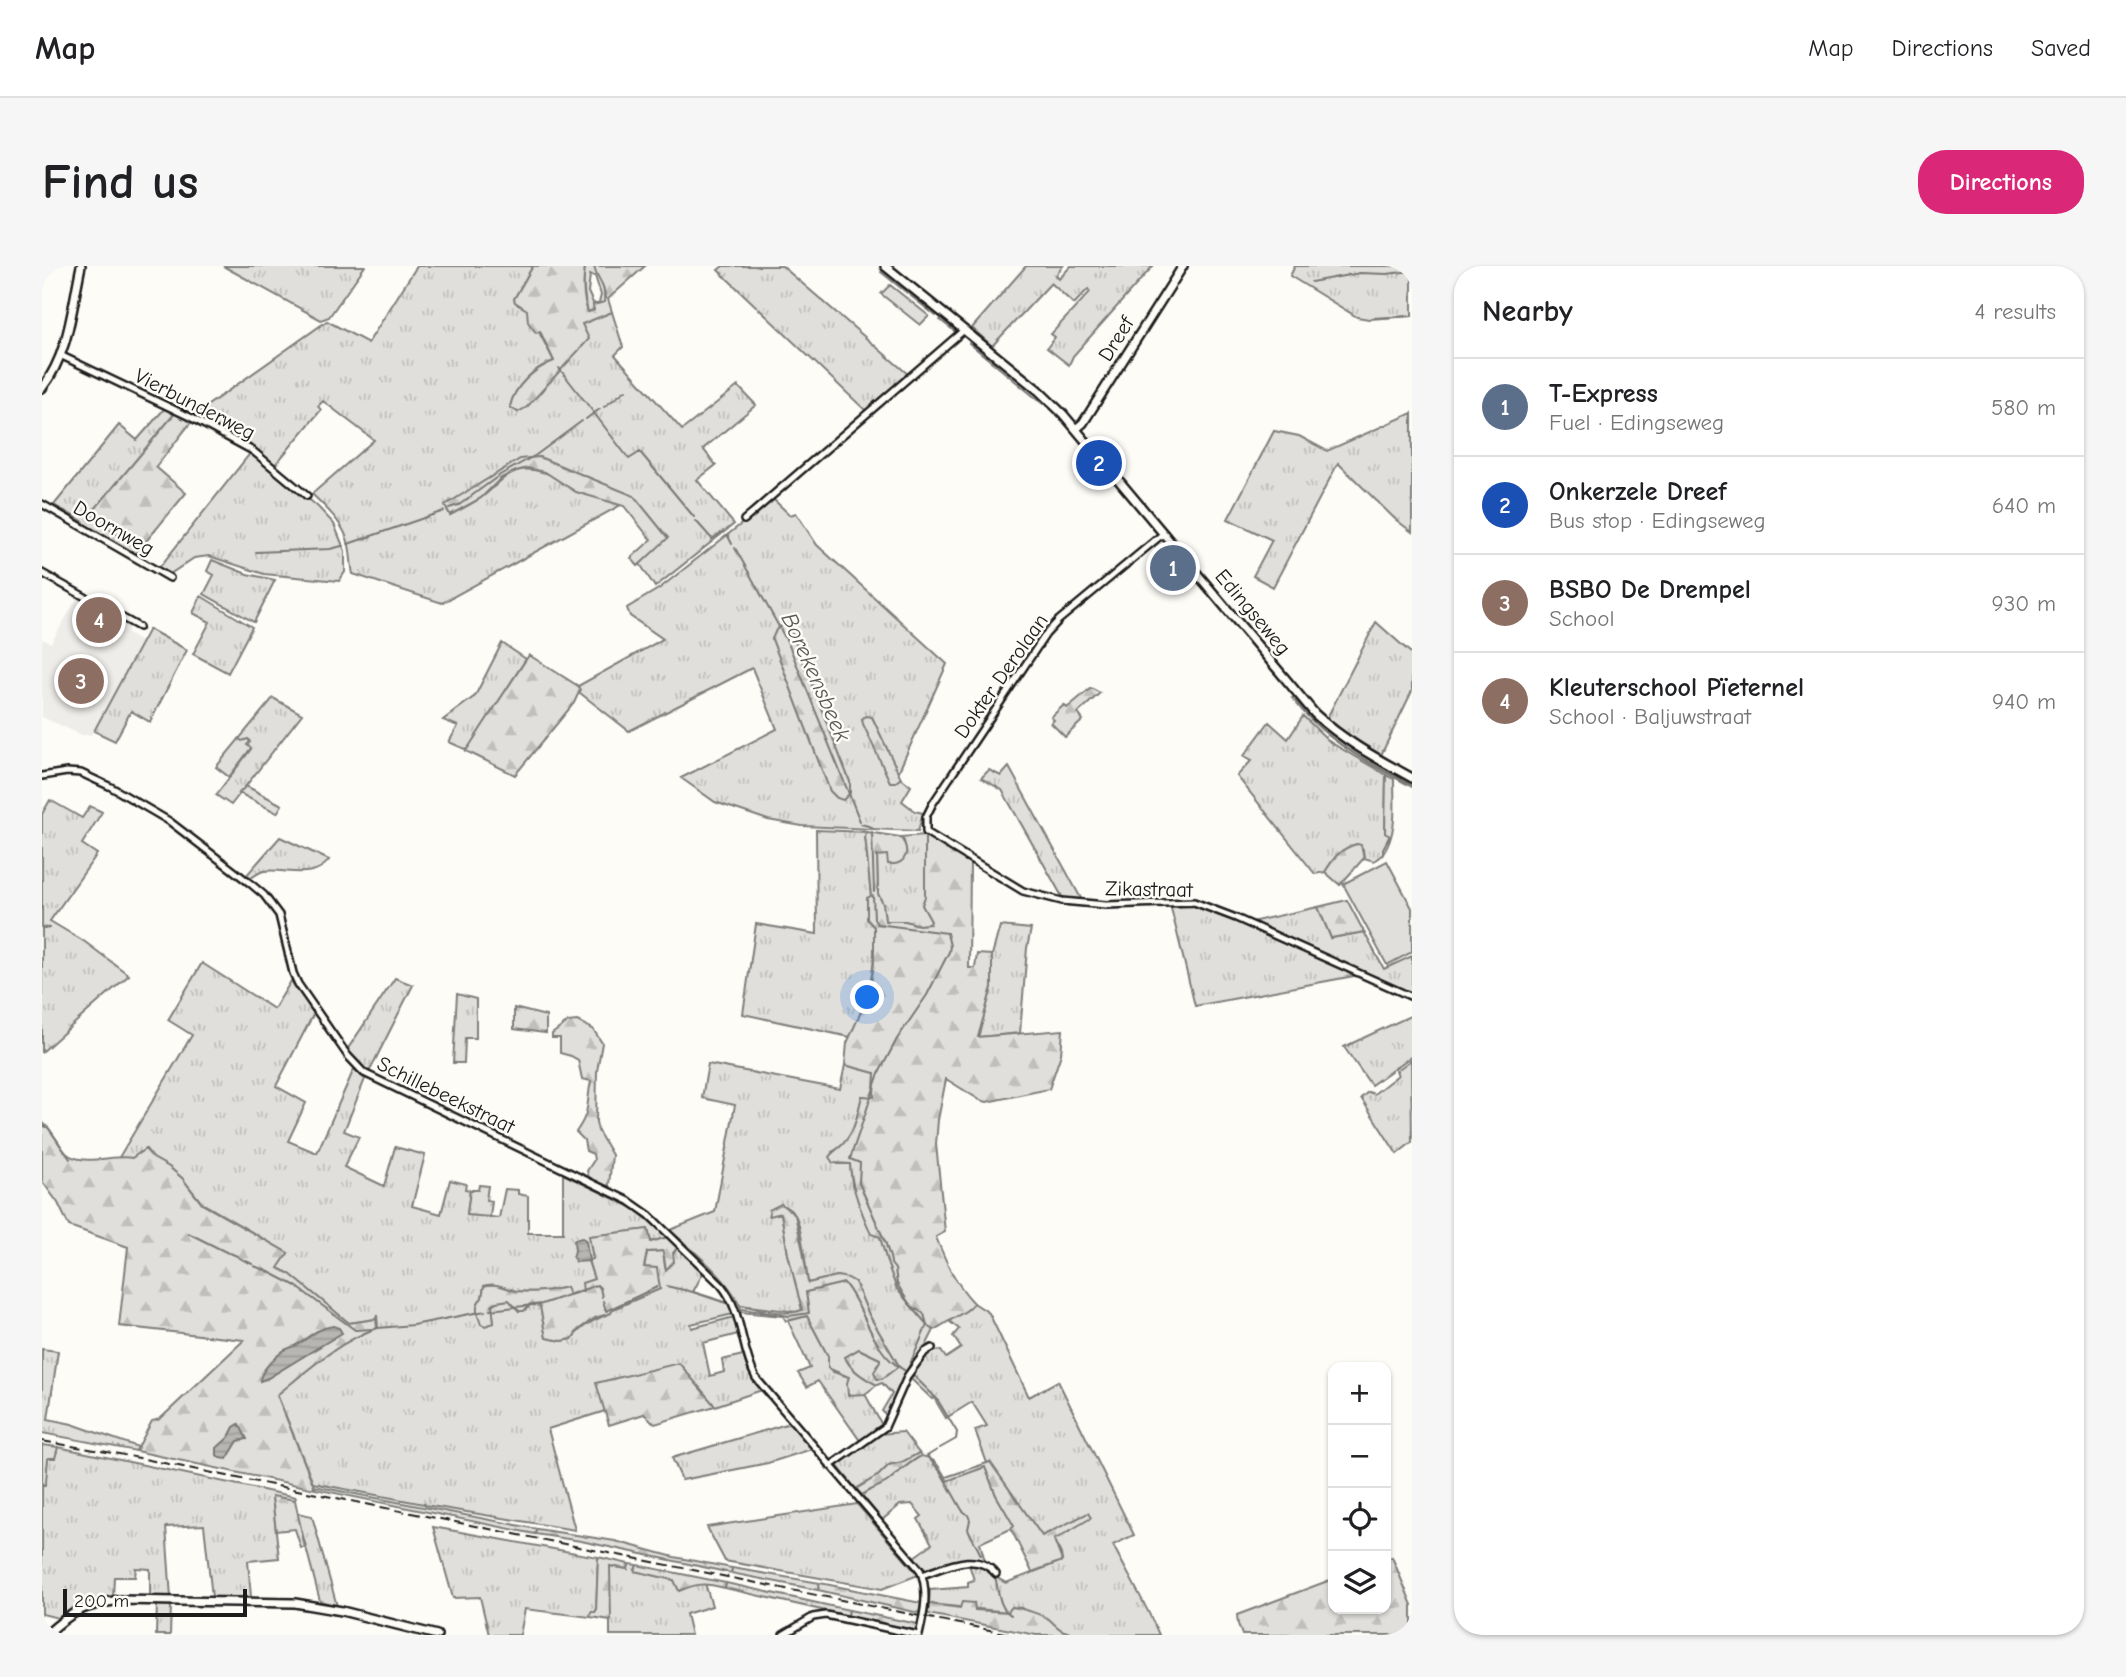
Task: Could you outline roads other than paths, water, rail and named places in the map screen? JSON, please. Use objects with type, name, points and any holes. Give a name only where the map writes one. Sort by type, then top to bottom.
[{"type":"main road","points":[[42,388],[60,355],[81,266]]},
{"type":"main road","name":"Edingseweg","points":[[885,266],[1038,390],[1076,429],[1315,714],[1353,745],[1412,778]]},
{"type":"main road","name":"Dreef","points":[[1076,429],[1083,423],[1183,266]]},
{"type":"main road","points":[[46,1635],[78,1609],[120,1600],[318,1606],[437,1635]]},
{"type":"street","points":[[744,520],[964,330]]},
{"type":"street","name":"Vierbunderweg","points":[[60,355],[192,418],[253,451],[307,496]]},
{"type":"street","name":"Doornweg","points":[[42,504],[170,578]]},
{"type":"street","name":"Dokter Derolaan","points":[[926,832],[926,817],[933,803],[1046,634],[1059,620],[1164,533]]},
{"type":"street","points":[[42,573],[139,626]]},
{"type":"street","name":"Schillebeekstraat","points":[[42,776],[67,772],[81,774],[111,788],[169,821],[264,895],[279,915],[298,984],[348,1056],[364,1073],[629,1201],[649,1215],[729,1295],[747,1358],[756,1378],[922,1575]]},
{"type":"street","name":"Zikastraat","points":[[926,832],[1023,891],[1062,901],[1107,905],[1194,902],[1248,923],[1412,997]]},
{"type":"street","points":[[830,1466],[885,1427],[908,1375],[925,1352],[932,1348]]},
{"type":"street","points":[[783,1635],[813,1617],[826,1615],[919,1635],[925,1600],[922,1575],[968,1561],[990,1566],[996,1574]]},
{"type":"waterway","points":[[1311,282],[1360,273],[1412,271]]},
{"type":"waterway","points":[[881,272],[936,316]]},
{"type":"waterway","points":[[1372,318],[1412,316]]},
{"type":"waterway","points":[[940,320],[957,333]]},
{"type":"waterway","points":[[969,343],[1043,404]]},
{"type":"waterway","points":[[559,368],[594,413],[600,409]]},
{"type":"waterway","points":[[604,407],[626,390]]},
{"type":"waterway","name":"Borekensbeek","points":[[586,419],[594,413],[629,459],[640,452],[694,517]]},
{"type":"waterway","name":"Borekensbeek","points":[[449,508],[459,505],[500,475],[536,455],[582,421]]},
{"type":"waterway","name":"Borekensbeek","points":[[348,544],[444,511]]},
{"type":"waterway","name":"Borekensbeek","points":[[696,521],[712,539],[723,531]]},
{"type":"waterway","name":"Borekensbeek","points":[[728,536],[732,544]]},
{"type":"waterway","name":"Borekensbeek","points":[[256,552],[330,549],[342,546]]},
{"type":"waterway","name":"Borekensbeek","points":[[735,548],[788,643],[860,821]]},
{"type":"waterway","points":[[1296,701],[1334,740],[1412,786]]},
{"type":"waterway","name":"Borekensbeek","points":[[861,824],[872,829]]},
{"type":"waterway","name":"Borekensbeek","points":[[872,832],[874,892]]},
{"type":"waterway","name":"Borekensbeek","points":[[873,896],[874,919],[877,924],[947,933],[950,946],[927,995],[897,1039],[879,1073],[850,1159],[860,1163],[859,1183],[886,1244],[897,1284],[910,1305],[924,1314],[927,1325],[907,1371]]},
{"type":"waterway","points":[[42,1126],[48,1127],[70,1159]]},
{"type":"waterway","points":[[188,1233],[228,1253]]},
{"type":"waterway","points":[[230,1253],[237,1256]]},
{"type":"waterway","points":[[238,1257],[245,1261]]},
{"type":"waterway","points":[[246,1261],[252,1264]]},
{"type":"waterway","points":[[254,1266],[265,1270]]},
{"type":"waterway","points":[[267,1271],[296,1286],[355,1330],[373,1329]]},
{"type":"waterway","points":[[741,1309],[789,1316],[809,1313],[806,1292],[844,1283],[876,1342],[884,1353],[904,1370]]},
{"type":"waterway","points":[[490,1310],[542,1304],[597,1285],[602,1297]]},
{"type":"waterway","points":[[666,1286],[729,1304]]},
{"type":"waterway","points":[[603,1301],[606,1311],[657,1287]]},
{"type":"waterway","points":[[378,1328],[413,1325],[485,1311]]},
{"type":"waterway","name":"Borekensbeek","points":[[912,1374],[937,1399],[957,1432],[956,1439],[940,1448]]},
{"type":"waterway","name":"Borekensbeek","points":[[937,1450],[927,1456],[940,1471],[962,1510],[968,1515],[968,1529],[981,1555]]},
{"type":"waterway","name":"Borekensbeek","points":[[995,1577],[1001,1603],[1011,1615]]},
{"type":"railway","points":[[42,1441],[119,1454],[1014,1635]]},
{"type":"place","name":"Onkerzele Dreef","points":[[1099,463]]},
{"type":"place","name":"T-Express","points":[[1173,568]]},
{"type":"place","name":"Kleuterschool Pïeternel","points":[[99,620]]},
{"type":"place","name":"BSBO De Drempel","points":[[81,681]]}]
